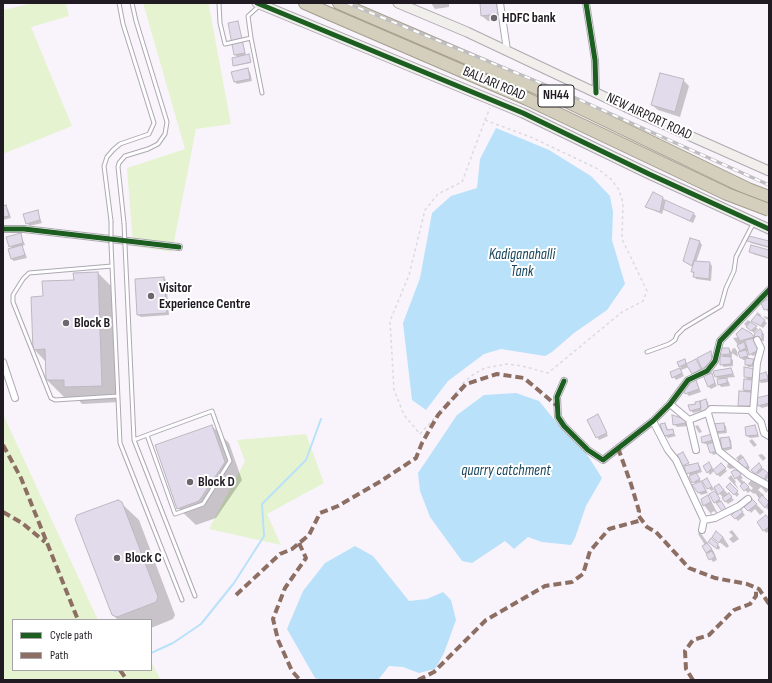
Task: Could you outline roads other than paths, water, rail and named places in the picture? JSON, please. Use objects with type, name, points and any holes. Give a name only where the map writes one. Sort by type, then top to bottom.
[{"type":"highway","name":"BALLARI ROAD","points":[[305,3],[527,98],[727,194],[769,210]]},
{"type":"highway","name":"BALLARI ROAD","points":[[339,3],[560,98],[748,189],[769,197]]},
{"type":"street","name":"NEW AIRPORT ROAD","points":[[398,3],[506,50],[596,93],[769,171]]},
{"type":"street","points":[[500,3],[506,50]]},
{"type":"street","points":[[586,3],[595,60],[596,93]]},
{"type":"street","points":[[259,4],[493,101],[761,225],[769,204]]},
{"type":"street","points":[[3,229],[24,229],[179,247]]},
{"type":"street","points":[[564,381],[557,397],[558,417],[564,426],[588,450],[603,460],[653,421],[670,404],[688,380],[707,372],[715,360],[720,341],[769,290]]},
{"type":"street","points":[[754,412],[756,371],[761,348],[757,340]]},
{"type":"street","points":[[3,362],[15,398]]},
{"type":"street","points":[[670,404],[689,420],[696,450]]},
{"type":"street","points":[[689,420],[708,413],[711,409],[750,410],[754,412],[761,422],[764,433],[769,436]]},
{"type":"street","points":[[708,413],[719,451],[749,475],[769,486]]},
{"type":"street","points":[[653,421],[668,450],[676,460],[704,520],[702,530]]},
{"type":"street","points":[[704,520],[715,518],[739,506],[748,499]]},
{"type":"lane","points":[[119,3],[123,24],[154,123],[153,129],[149,134],[120,144],[107,157],[104,166],[110,221],[120,443],[182,600]]},
{"type":"lane","points":[[132,3],[136,21],[167,122],[165,134],[158,144],[148,150],[125,156],[119,163],[118,167],[124,223],[134,440],[195,596]]},
{"type":"lane","points":[[220,3],[220,24],[225,44],[251,38]]},
{"type":"lane","points":[[259,4],[248,16],[262,93]]},
{"type":"lane","points":[[647,352],[669,344],[675,340],[677,335],[684,328],[721,306],[726,288],[734,271],[736,257],[761,225]]},
{"type":"lane","points":[[112,266],[30,273],[23,279],[14,295],[13,302],[50,398],[55,400],[118,396]]},
{"type":"lane","points":[[134,440],[147,435],[212,411],[230,461],[203,504],[175,514],[147,435]]},
{"type":"water","name":"Kadiganahalli Tank","points":[[496,128],[549,150],[591,176],[610,196],[613,212],[612,240],[625,284],[607,310],[574,333],[552,352],[545,356],[501,349],[484,354],[448,381],[426,410],[412,400],[403,323],[420,278],[432,213],[451,196],[477,188],[480,159]]},
{"type":"water","name":"quarry catchment","points":[[516,393],[539,401],[561,428],[586,453],[602,478],[586,506],[575,538],[571,545],[542,542],[528,537],[514,549],[505,541],[472,563],[462,561],[430,517],[420,491],[418,473],[457,415],[484,395]]},
{"type":"water","points":[[355,546],[373,556],[409,601],[427,599],[443,592],[451,600],[456,620],[444,653],[435,669],[419,673],[403,667],[389,666],[378,680],[320,680],[315,678],[287,629],[303,591],[325,563]]},
{"type":"waterway","points":[[152,653],[173,643],[201,624],[234,583],[264,536],[262,504],[306,460],[321,419]]},
{"type":"railway","points":[[347,3],[560,91],[769,185]]},
{"type":"place","name":"HDFC bank","points":[[494,18]]},
{"type":"place","name":"Visitor Experience Centre","points":[[151,296]]},
{"type":"place","name":"Block B","points":[[66,323]]},
{"type":"place","name":"Block D","points":[[190,482]]},
{"type":"place","name":"Block C","points":[[117,558]]}]
